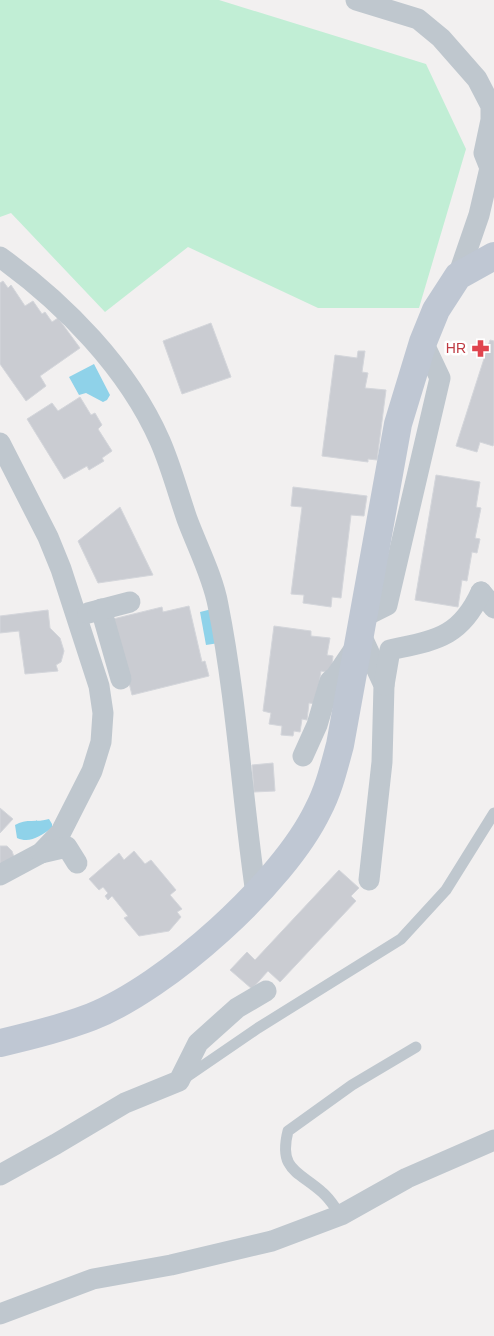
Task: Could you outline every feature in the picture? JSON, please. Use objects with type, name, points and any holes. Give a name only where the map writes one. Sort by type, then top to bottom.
[{"type":"main road","points":[[0,1043],[92,1017],[135,994],[175,967],[256,894],[302,838],[318,810],[331,781],[340,745],[398,424],[423,342],[436,310],[458,276],[494,256]]},
{"type":"street","points":[[356,0],[418,19],[441,38],[476,79],[490,106],[491,120],[484,153],[492,163],[479,215],[458,276]]},
{"type":"street","points":[[479,215],[494,199]]},
{"type":"street","points":[[0,257],[27,276],[66,309],[100,348],[141,405],[160,441],[218,602],[237,720],[256,894]]},
{"type":"street","points":[[0,443],[48,537],[99,686],[103,713],[102,742],[92,771],[76,806],[61,832],[41,853]]},
{"type":"street","points":[[369,880],[382,762],[384,685],[390,650],[440,638],[460,625],[473,610],[490,598]]},
{"type":"street","points":[[76,616],[130,602]]},
{"type":"street","points":[[101,609],[120,679]]},
{"type":"street","points":[[360,631],[384,685]]},
{"type":"street","points":[[304,756],[317,725],[330,681],[336,676],[360,631]]},
{"type":"street","points":[[0,875],[41,853],[67,847],[77,863]]},
{"type":"street","points":[[0,1174],[56,1144],[125,1102],[179,1081],[198,1043],[237,1008],[266,991]]},
{"type":"street","points":[[0,1314],[93,1279],[171,1266],[272,1241],[341,1215],[407,1178],[494,1140]]},
{"type":"lane","points":[[179,1081],[258,1028],[401,939],[446,890],[494,813]]},
{"type":"lane","points":[[341,1215],[323,1193],[305,1181],[290,1166],[284,1149],[288,1131],[352,1085],[416,1047]]},
{"type":"green space","points":[[0,0],[219,0],[426,64],[466,149],[419,308],[318,308],[188,247],[105,312],[11,213],[0,217]]},
{"type":"water","points":[[94,364],[110,395],[103,402],[86,393],[79,395],[69,377]]},
{"type":"water","points":[[212,609],[219,643],[206,645],[200,612]]},
{"type":"water","points":[[49,819],[52,828],[43,834],[31,840],[17,838],[15,825],[23,822]]},
{"type":"building","points":[[3,281],[8,288],[11,285],[25,306],[33,301],[42,314],[45,312],[52,322],[58,318],[80,348],[40,376],[46,386],[26,401],[0,364],[0,283]]},
{"type":"building","points":[[211,323],[231,377],[182,394],[163,341]]},
{"type":"building","points":[[490,340],[494,341],[494,443],[493,446],[480,442],[477,452],[456,446]]},
{"type":"building","points":[[358,351],[365,351],[362,372],[368,373],[365,388],[386,390],[377,460],[368,459],[368,462],[322,456],[335,355],[357,358]]},
{"type":"building","points":[[80,397],[91,415],[95,413],[102,425],[98,429],[112,451],[102,458],[104,461],[89,470],[87,466],[64,479],[27,419],[52,403],[58,411]]},
{"type":"building","points":[[436,475],[480,482],[476,507],[481,508],[475,538],[480,539],[477,553],[472,552],[467,581],[462,580],[458,607],[415,600]]},
{"type":"building","points":[[293,487],[367,496],[364,516],[351,515],[341,598],[332,597],[331,607],[303,603],[304,595],[291,594],[302,507],[291,506]]},
{"type":"building","points":[[120,507],[153,575],[98,583],[78,541]]},
{"type":"building","points":[[189,606],[202,662],[205,661],[209,676],[132,695],[113,619],[162,607],[163,612]]},
{"type":"building","points":[[48,610],[50,628],[60,638],[64,651],[61,662],[56,665],[58,671],[25,674],[19,631],[0,633],[0,616]]},
{"type":"building","points":[[274,626],[311,631],[311,636],[330,638],[327,655],[333,656],[331,673],[321,671],[316,704],[309,703],[307,720],[302,719],[300,732],[294,731],[293,736],[281,735],[282,726],[269,724],[271,713],[263,711]]},
{"type":"building","points":[[273,763],[275,791],[254,792],[252,765]]},
{"type":"building","points":[[0,808],[13,819],[0,833]]},
{"type":"building","points":[[0,846],[7,846],[12,851],[14,857],[0,867]]},
{"type":"building","points":[[134,851],[145,864],[151,860],[176,890],[170,895],[182,909],[177,912],[181,917],[169,931],[139,936],[124,918],[128,916],[112,896],[108,900],[105,896],[108,893],[103,887],[99,890],[89,879],[119,853],[124,860]]},
{"type":"building","points":[[339,870],[359,888],[351,896],[356,901],[280,982],[268,971],[252,989],[230,970],[247,952],[255,960]]},
{"type":"place","name":"HR","points":[[480,348]]}]
